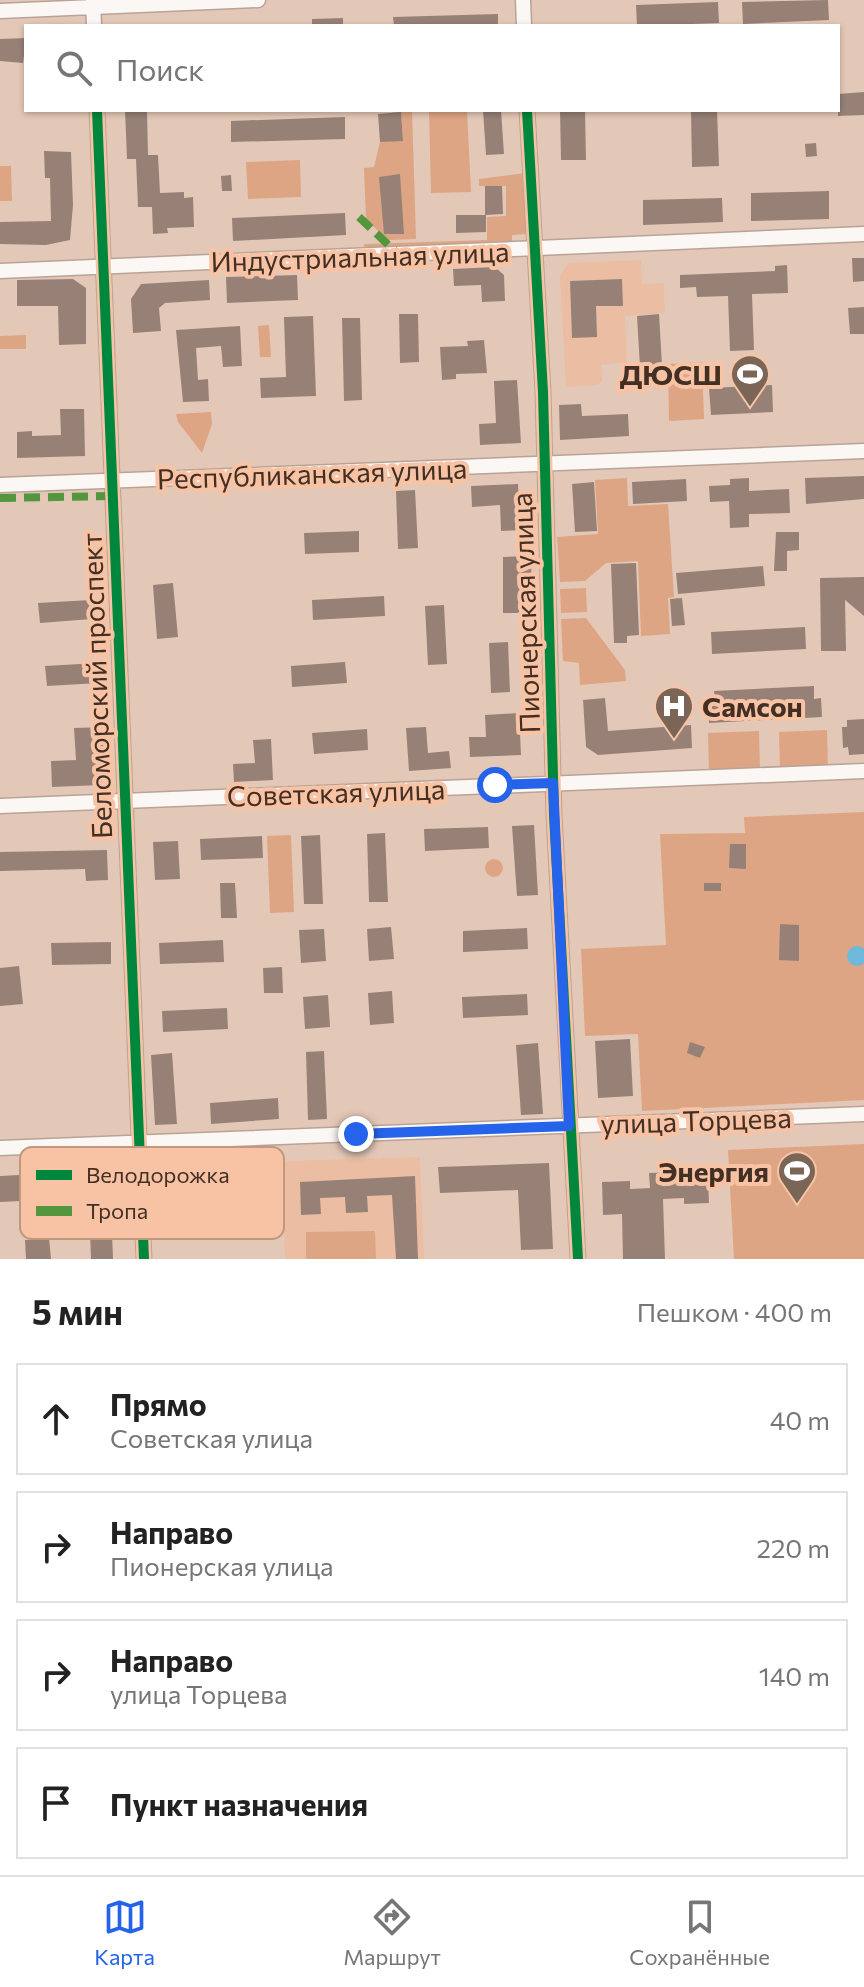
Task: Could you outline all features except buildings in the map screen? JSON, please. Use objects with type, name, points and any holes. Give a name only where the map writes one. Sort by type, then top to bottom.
[{"type":"street","points":[[0,11],[93,3],[258,0]]},
{"type":"street","points":[[523,0],[524,24]]},
{"type":"street","points":[[93,3],[94,24]]},
{"type":"street","name":"Беломорский проспект","points":[[97,112],[139,1147]]},
{"type":"street","name":"Пионерская улица","points":[[527,112],[545,464],[553,783],[578,1259]]},
{"type":"street","name":"Индустриальная улица","points":[[0,271],[864,234]]},
{"type":"street","name":"Республиканская улица","points":[[0,485],[864,451]]},
{"type":"street","name":"Советская улица","points":[[0,806],[864,771]]},
{"type":"street","name":"улица Торцева","points":[[28,1147],[864,1114]]},
{"type":"street","name":"улица Торцева","points":[[0,1148],[20,1147]]},
{"type":"street","name":"Беломорский проспект","points":[[143,1239],[144,1259]]},
{"type":"shaded area","points":[[391,112],[412,112],[416,239],[388,240],[366,220],[364,168],[374,167],[380,142],[403,140],[401,113]]},
{"type":"shaded area","points":[[429,112],[467,112],[471,192],[431,193]]},
{"type":"shaded area","points":[[300,160],[301,197],[248,199],[246,162]]},
{"type":"shaded area","points":[[0,166],[11,166],[12,201],[0,201]]},
{"type":"shaded area","points":[[525,173],[528,234],[512,235],[512,244],[365,251],[364,244],[487,240],[487,217],[506,216],[506,186],[479,186],[479,179]]},
{"type":"shaded area","points":[[641,260],[642,284],[664,283],[665,313],[625,316],[627,362],[601,365],[602,381],[597,385],[566,387],[560,276],[568,263]]},
{"type":"shaded area","points":[[269,325],[271,357],[260,357],[258,326]]},
{"type":"shaded area","points":[[26,335],[26,349],[0,349],[0,336]]},
{"type":"shaded area","points":[[702,362],[704,419],[669,421],[668,364]]},
{"type":"shaded area","points":[[211,412],[212,424],[202,453],[178,422],[176,414]]},
{"type":"shaded area","points":[[627,478],[628,506],[668,504],[674,597],[668,598],[670,634],[641,636],[638,561],[606,563],[585,581],[560,582],[557,537],[598,534],[595,480]]},
{"type":"shaded area","points":[[586,588],[587,612],[561,613],[560,589]]},
{"type":"shaded area","points":[[586,618],[625,670],[626,681],[580,685],[579,663],[563,661],[561,619]]},
{"type":"shaded area","points":[[827,730],[828,768],[780,769],[779,732]]},
{"type":"shaded area","points":[[759,731],[760,770],[709,772],[708,733]]},
{"type":"shaded area","points":[[864,812],[864,1100],[642,1111],[638,1034],[585,1036],[581,949],[666,945],[660,834],[745,833],[744,817]]},
{"type":"shaded area","points":[[291,835],[294,912],[270,913],[267,836]]},
{"type":"shaded area","points":[[490,859],[498,859],[503,868],[501,875],[490,877],[485,872],[485,864]]},
{"type":"shaded area","name":"Энергия","points":[[864,1144],[864,1259],[734,1259],[728,1150]]},
{"type":"shaded area","points":[[420,1157],[424,1259],[285,1259],[284,1161]]},
{"type":"shaded area","points":[[375,1231],[376,1259],[306,1259],[306,1232]]},
{"type":"water","points":[[857,946],[864,949],[864,963],[857,966],[850,963],[847,956],[850,949]]},
{"type":"marked path","points":[[359,217],[398,254]]},
{"type":"marked path","points":[[0,498],[112,496]]},
{"type":"cycle path","points":[[97,112],[139,1147]]},
{"type":"cycle path","points":[[527,112],[543,392],[554,815],[578,1259]]},
{"type":"cycle path","points":[[143,1239],[144,1259]]},
{"type":"place","name":"ДЮСШ","points":[[750,408]]},
{"type":"place","name":"Самсон","points":[[674,740]]},
{"type":"place","name":"Энергия","points":[[797,1205]]},
{"type":"route","points":[[356,1134],[569,1126],[553,783],[495,785]]}]
